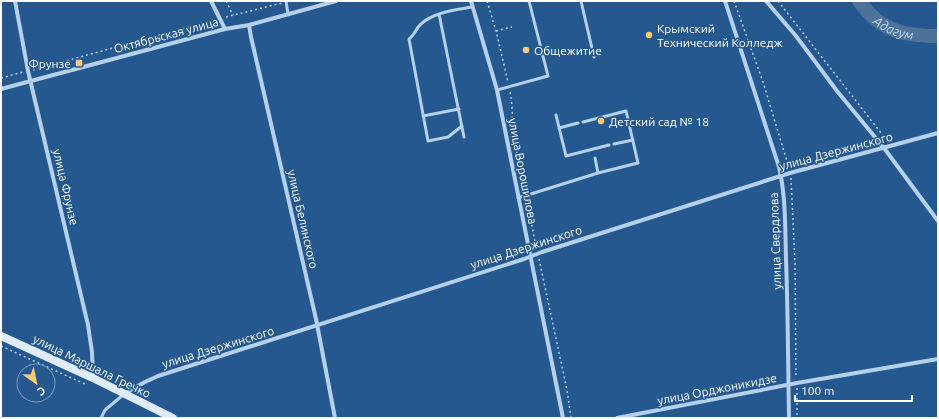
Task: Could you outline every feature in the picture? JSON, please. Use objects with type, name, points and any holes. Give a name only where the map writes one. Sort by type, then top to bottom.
[{"type":"main road","name":"улица Маршала Гречко","points":[[1,336],[93,378],[173,418]]},
{"type":"street","name":"улица Фрунзе","points":[[15,1],[28,71],[88,325],[92,352],[93,378]]},
{"type":"street","points":[[211,1],[225,29]]},
{"type":"street","name":"Октябрьская улица","points":[[1,89],[336,1]]},
{"type":"street","name":"улица Ворошилова","points":[[471,1],[496,90],[564,418]]},
{"type":"street","name":"улица Свердлова","points":[[725,1],[782,176],[785,210],[789,418]]},
{"type":"street","points":[[766,1],[796,36],[837,91],[884,148],[938,222]]},
{"type":"street","name":"улица Белинского","points":[[249,25],[318,325],[335,418]]},
{"type":"street","name":"улица Дзержинского","points":[[125,394],[158,376],[530,256],[782,176],[938,133]]},
{"type":"street","name":"улица Орджоникидзе","points":[[617,418],[938,359]]},
{"type":"lane","points":[[496,90],[548,76],[529,1]]},
{"type":"lane","points":[[581,1],[594,56]]},
{"type":"lane","points":[[286,2],[288,14]]},
{"type":"lane","points":[[462,126],[448,137],[428,141],[409,39],[422,23],[439,14],[472,7]]},
{"type":"lane","points":[[439,14],[464,137]]},
{"type":"lane","points":[[423,116],[459,109]]},
{"type":"lane","points":[[518,198],[598,173],[638,163],[626,112],[582,122]]},
{"type":"lane","points":[[556,115],[566,156],[609,145]]},
{"type":"lane","points":[[559,128],[578,123]]},
{"type":"lane","points":[[614,144],[633,140]]},
{"type":"lane","points":[[595,158],[598,173]]},
{"type":"lane","points":[[101,418],[105,410],[125,394]]},
{"type":"path","points":[[226,1],[233,15]]},
{"type":"path","points":[[487,1],[509,86],[512,105],[511,117],[514,139],[527,195],[537,254],[567,390],[571,418]]},
{"type":"path","points":[[778,1],[859,107],[878,129],[890,147]]},
{"type":"path","points":[[1,78],[220,18],[286,2]]},
{"type":"path","points":[[496,31],[512,27]]},
{"type":"path","points":[[1,346],[91,386]]},
{"type":"waterway","name":"Адагум","points":[[859,1],[876,19],[893,30],[914,35],[938,36]]},
{"type":"place","name":"Крымский Технический Колледж","points":[[649,35]]},
{"type":"place","name":"Общежитие","points":[[526,50]]},
{"type":"place","name":"Фрунзе","points":[[79,63]]},
{"type":"place","name":"Детский сад № 18","points":[[601,121]]}]
